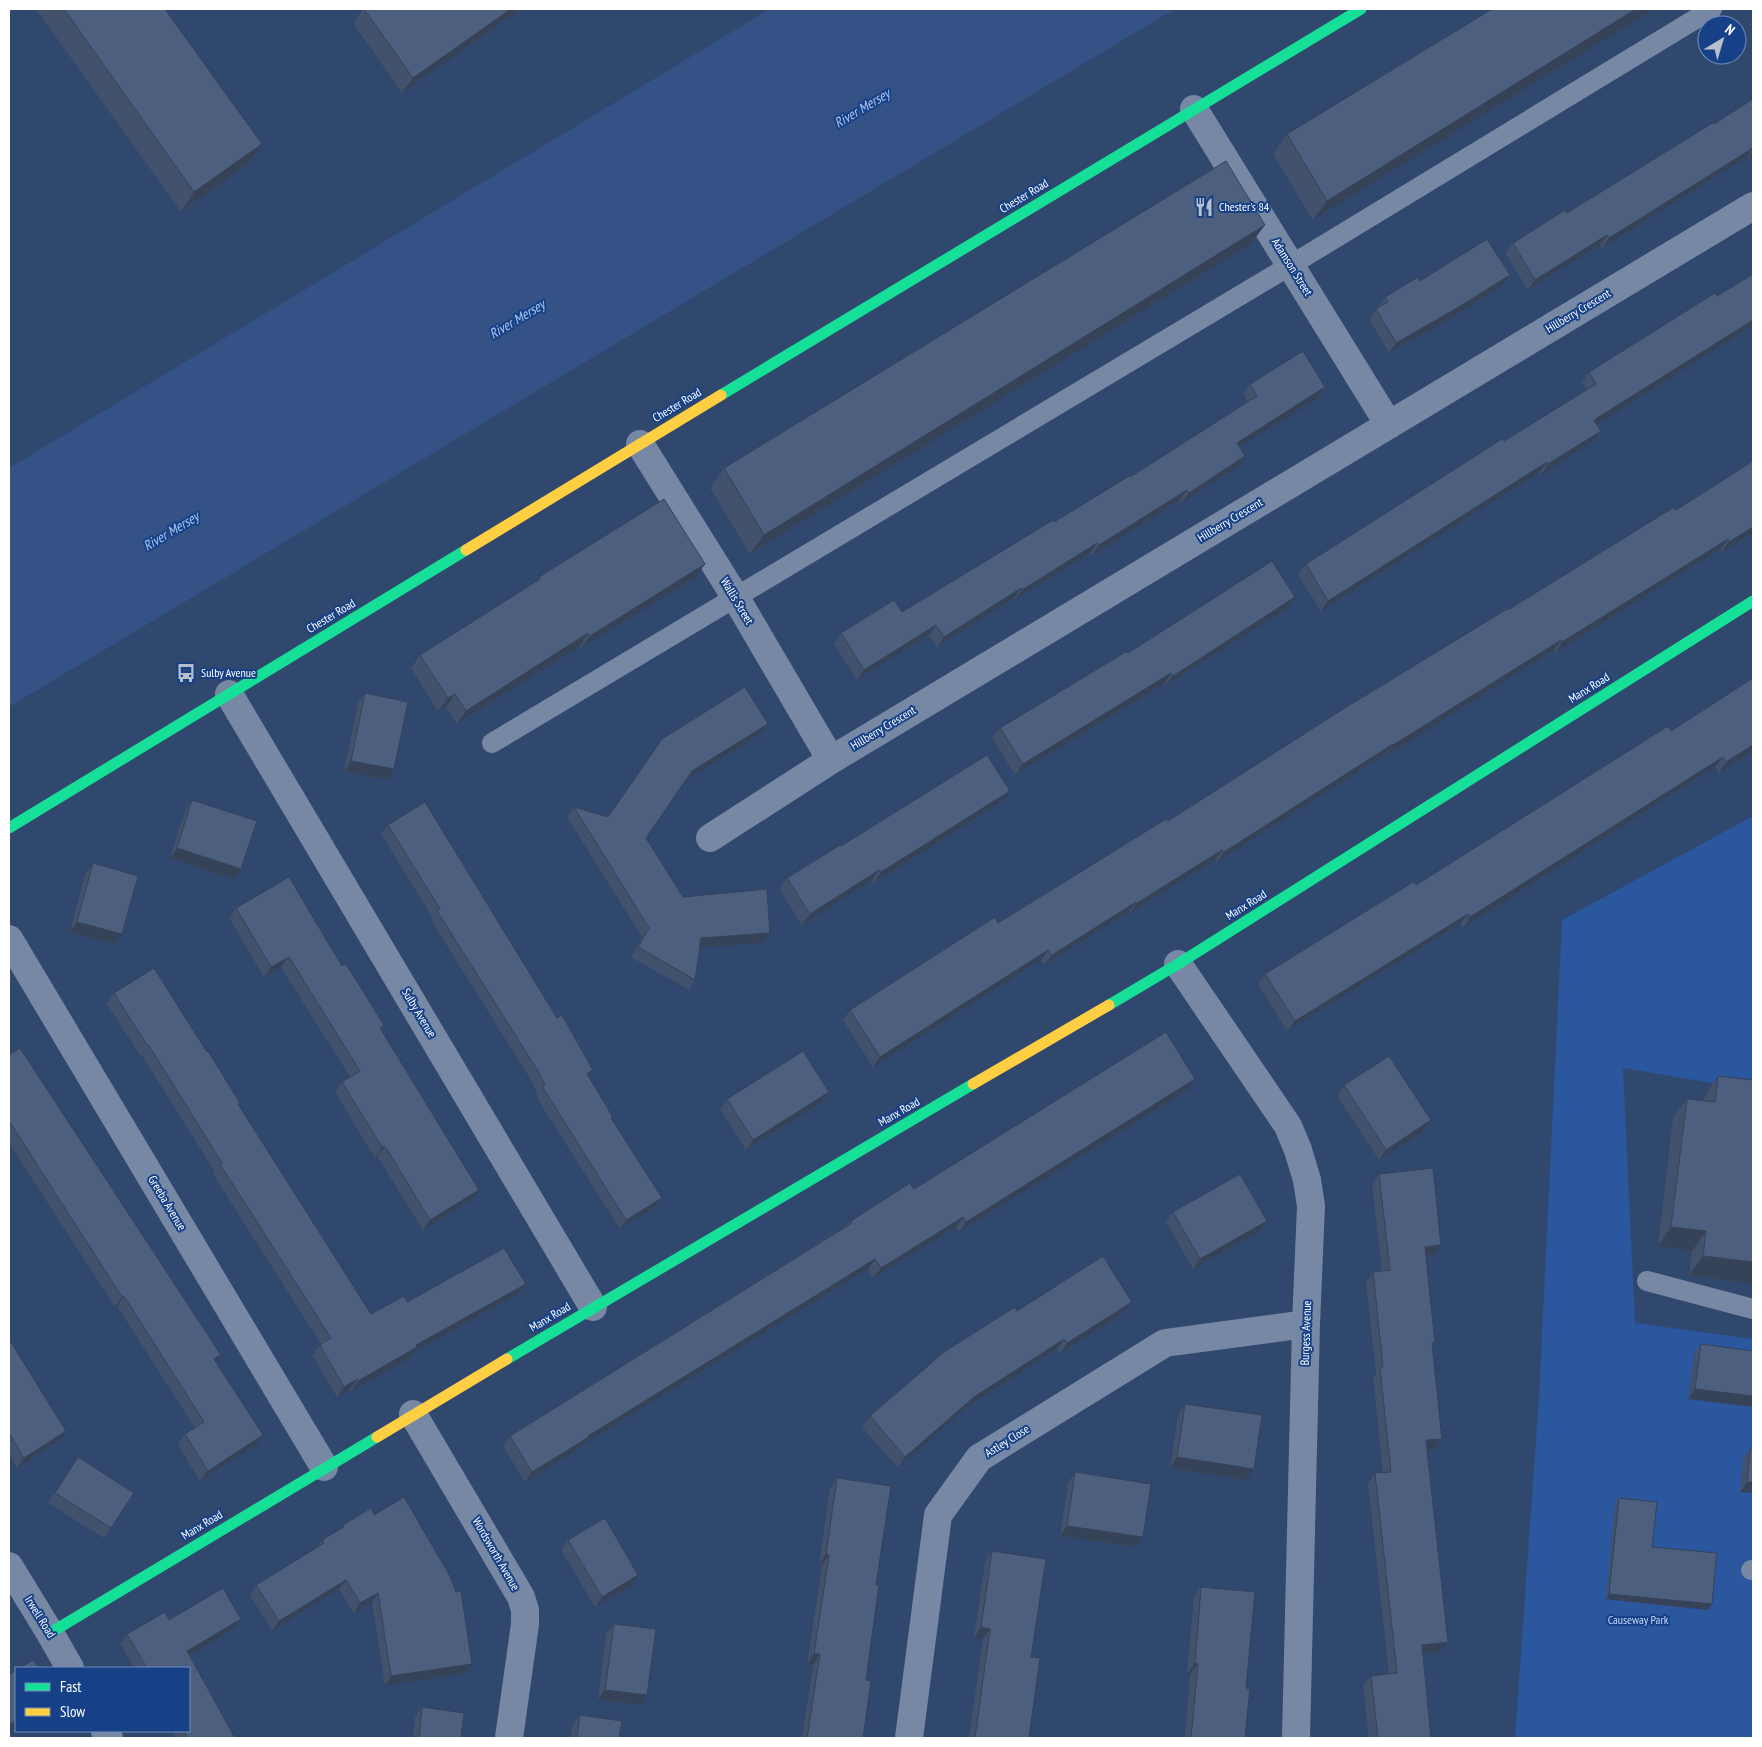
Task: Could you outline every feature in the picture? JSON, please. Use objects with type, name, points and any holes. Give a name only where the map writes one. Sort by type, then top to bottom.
[{"type":"main road","name":"Chester Road","points":[[9,828],[640,444],[1361,9]]},
{"type":"main road","name":"Manx Road","points":[[50,1633],[593,1307],[1178,964],[1753,601]]},
{"type":"street","name":"Adamson Street","points":[[1194,110],[1389,425]]},
{"type":"street","name":"Hillberry Crescent","points":[[710,838],[831,760],[1753,206]]},
{"type":"street","name":"Wallis Street","points":[[640,444],[736,598],[831,760]]},
{"type":"street","name":"Sulby Avenue","points":[[229,694],[593,1307]]},
{"type":"street","name":"Greeba Avenue","points":[[9,939],[324,1467]]},
{"type":"street","name":"Burgess Avenue","points":[[1178,964],[1288,1126],[1308,1180],[1311,1206],[1306,1324],[1296,1738]]},
{"type":"street","name":"Astley Close","points":[[908,1738],[938,1515],[979,1458],[1165,1343],[1306,1324]]},
{"type":"street","name":"Wordsworth Avenue","points":[[413,1414],[521,1598],[525,1610],[525,1624],[509,1738]]},
{"type":"street","name":"Irwell Road","points":[[13,1583],[50,1633],[69,1667]]},
{"type":"lane","points":[[492,743],[1291,265],[1712,9]]},
{"type":"lane","points":[[1647,1281],[1753,1309]]},
{"type":"green space","name":"Causeway Park","points":[[1753,816],[1753,1090],[1623,1068],[1635,1323],[1753,1339],[1753,1738],[1515,1738],[1539,1397],[1562,920]]},
{"type":"water","name":"River Mersey","points":[[770,9],[1175,9],[9,707],[9,468]]},
{"type":"building","points":[[64,9],[165,9],[262,144],[194,192]]},
{"type":"building","points":[[364,9],[511,9],[413,78]]},
{"type":"building","points":[[1492,9],[1636,9],[1327,201],[1287,134]]},
{"type":"building","points":[[1753,99],[1753,148],[1609,238],[1607,235],[1535,280],[1513,243],[1565,210],[1567,213]]},
{"type":"building","points":[[1226,161],[1265,225],[764,535],[724,468]]},
{"type":"building","points":[[1487,239],[1510,275],[1396,343],[1376,309],[1388,302],[1385,297],[1418,277],[1420,281]]},
{"type":"building","points":[[1753,274],[1753,320],[1594,420],[1601,431],[1548,464],[1547,462],[1328,601],[1306,564],[1502,439],[1504,441],[1596,384],[1589,372],[1715,293],[1717,296]]},
{"type":"building","points":[[1303,351],[1325,387],[1237,443],[1245,456],[1189,493],[1187,490],[1099,545],[1097,543],[1022,590],[1021,588],[944,637],[936,625],[864,670],[841,633],[894,600],[902,612],[1053,520],[1054,522],[1130,477],[1257,396],[1250,384]]},
{"type":"building","points":[[1753,461],[1753,527],[1729,542],[1728,539],[1562,642],[1561,640],[1224,852],[1222,850],[1052,955],[1048,950],[880,1057],[850,1010],[995,917],[998,923],[1166,819],[1168,821],[1340,711],[1674,507],[1676,510]]},
{"type":"building","points":[[664,499],[705,564],[590,636],[588,633],[466,711],[455,694],[448,698],[420,655],[540,579],[539,577]]},
{"type":"building","points":[[1272,561],[1295,597],[1173,676],[1171,673],[1023,764],[1000,728],[1127,651],[1128,653]]},
{"type":"building","points":[[1753,678],[1753,745],[1726,762],[1723,757],[1470,917],[1468,914],[1295,1021],[1265,974],[1413,882],[1416,885],[1668,726],[1671,731]]},
{"type":"building","points":[[745,687],[768,724],[692,771],[646,838],[683,897],[767,889],[770,933],[701,938],[695,980],[638,947],[649,928],[574,807],[608,817],[662,739]]},
{"type":"building","points":[[365,693],[408,702],[394,769],[351,761]]},
{"type":"building","points":[[987,755],[1010,791],[810,914],[787,878]]},
{"type":"building","points":[[192,800],[257,821],[241,869],[177,848]]},
{"type":"building","points":[[425,802],[557,1018],[562,1015],[593,1070],[587,1074],[613,1117],[611,1118],[662,1198],[626,1220],[542,1086],[545,1085],[538,1071],[437,911],[440,909],[388,825]]},
{"type":"building","points":[[93,863],[138,876],[122,934],[77,922]]},
{"type":"building","points":[[289,877],[342,966],[346,964],[384,1025],[380,1028],[479,1190],[430,1220],[385,1146],[382,1147],[342,1082],[360,1071],[289,957],[271,967],[236,908]]},
{"type":"building","points":[[154,968],[208,1051],[240,1103],[238,1104],[371,1314],[404,1296],[407,1302],[504,1248],[526,1284],[416,1345],[417,1347],[358,1381],[357,1379],[344,1387],[320,1345],[331,1338],[220,1164],[222,1163],[148,1044],[114,993]]},
{"type":"building","points":[[1166,1032],[1195,1079],[966,1222],[963,1217],[881,1268],[875,1259],[532,1472],[510,1436],[852,1223],[851,1221],[910,1183],[914,1189]]},
{"type":"building","points":[[20,1048],[221,1355],[214,1359],[263,1435],[208,1471],[185,1434],[204,1422],[9,1121],[9,1055]]},
{"type":"building","points":[[803,1051],[829,1092],[753,1140],[727,1099]]},
{"type":"building","points":[[1389,1056],[1431,1120],[1386,1150],[1344,1085]]},
{"type":"building","points":[[1718,1076],[1753,1080],[1753,1262],[1703,1256],[1706,1231],[1671,1227],[1687,1099],[1715,1102]]},
{"type":"building","points":[[1433,1168],[1441,1245],[1425,1247],[1442,1439],[1426,1440],[1448,1642],[1422,1645],[1431,1738],[1378,1738],[1371,1676],[1397,1673],[1375,1473],[1391,1472],[1380,1368],[1383,1367],[1373,1272],[1390,1270],[1379,1174]]},
{"type":"building","points":[[1240,1174],[1267,1221],[1200,1259],[1173,1212]]},
{"type":"building","points":[[1103,1256],[1132,1302],[1067,1343],[1064,1339],[974,1397],[905,1457],[870,1416],[944,1352],[1015,1307],[1017,1311]]},
{"type":"building","points":[[9,1339],[66,1431],[24,1458],[9,1433]]},
{"type":"building","points":[[1701,1344],[1753,1351],[1753,1396],[1695,1389]]},
{"type":"building","points":[[1185,1404],[1262,1415],[1254,1469],[1177,1457]]},
{"type":"building","points":[[1750,1449],[1753,1449],[1753,1482],[1747,1482]]},
{"type":"building","points":[[78,1457],[134,1493],[111,1528],[55,1493]]},
{"type":"building","points":[[1075,1472],[1151,1484],[1143,1537],[1067,1526]]},
{"type":"building","points":[[837,1478],[891,1486],[876,1585],[879,1585],[866,1680],[871,1681],[863,1738],[807,1738],[820,1654],[814,1654],[829,1555],[826,1554]]},
{"type":"building","points":[[404,1497],[450,1576],[456,1592],[461,1591],[472,1664],[391,1676],[378,1593],[360,1603],[346,1580],[279,1621],[256,1585],[324,1543],[322,1540],[371,1508],[374,1515]]},
{"type":"building","points":[[1619,1498],[1657,1502],[1652,1547],[1717,1553],[1712,1604],[1609,1594]]},
{"type":"building","points":[[605,1518],[638,1575],[602,1597],[568,1540]]},
{"type":"building","points":[[992,1551],[1046,1559],[1031,1657],[1040,1658],[1029,1738],[975,1738],[990,1629],[981,1627]]},
{"type":"building","points":[[1201,1587],[1255,1592],[1246,1688],[1250,1689],[1245,1738],[1191,1738],[1198,1664],[1195,1663]]},
{"type":"building","points":[[223,1588],[241,1619],[187,1651],[235,1738],[188,1738],[185,1732],[190,1732],[190,1667],[146,1667],[127,1634],[165,1612],[169,1620]]},
{"type":"building","points":[[614,1624],[656,1629],[647,1695],[605,1690]]},
{"type":"building","points":[[33,1660],[37,1667],[22,1667]]},
{"type":"building","points":[[15,1671],[15,1721],[9,1725],[9,1675]]},
{"type":"building","points":[[422,1707],[464,1713],[461,1738],[419,1738]]},
{"type":"building","points":[[580,1715],[622,1721],[619,1738],[577,1738]]},
{"type":"traffic: fast","points":[[721,395],[1361,9]]},
{"type":"traffic: fast","points":[[9,828],[466,550]]},
{"type":"traffic: fast","points":[[1109,1005],[1178,964],[1753,601]]},
{"type":"traffic: fast","points":[[507,1359],[973,1084]]},
{"type":"traffic: fast","points":[[50,1633],[377,1437]]},
{"type":"traffic: slow","points":[[466,550],[721,395]]},
{"type":"traffic: slow","points":[[973,1084],[1109,1005]]},
{"type":"traffic: slow","points":[[377,1437],[507,1359]]},
{"type":"place","name":"Chester's 84","points":[[1204,207]]},
{"type":"place","name":"Sulby Avenue","points":[[186,673]]}]
